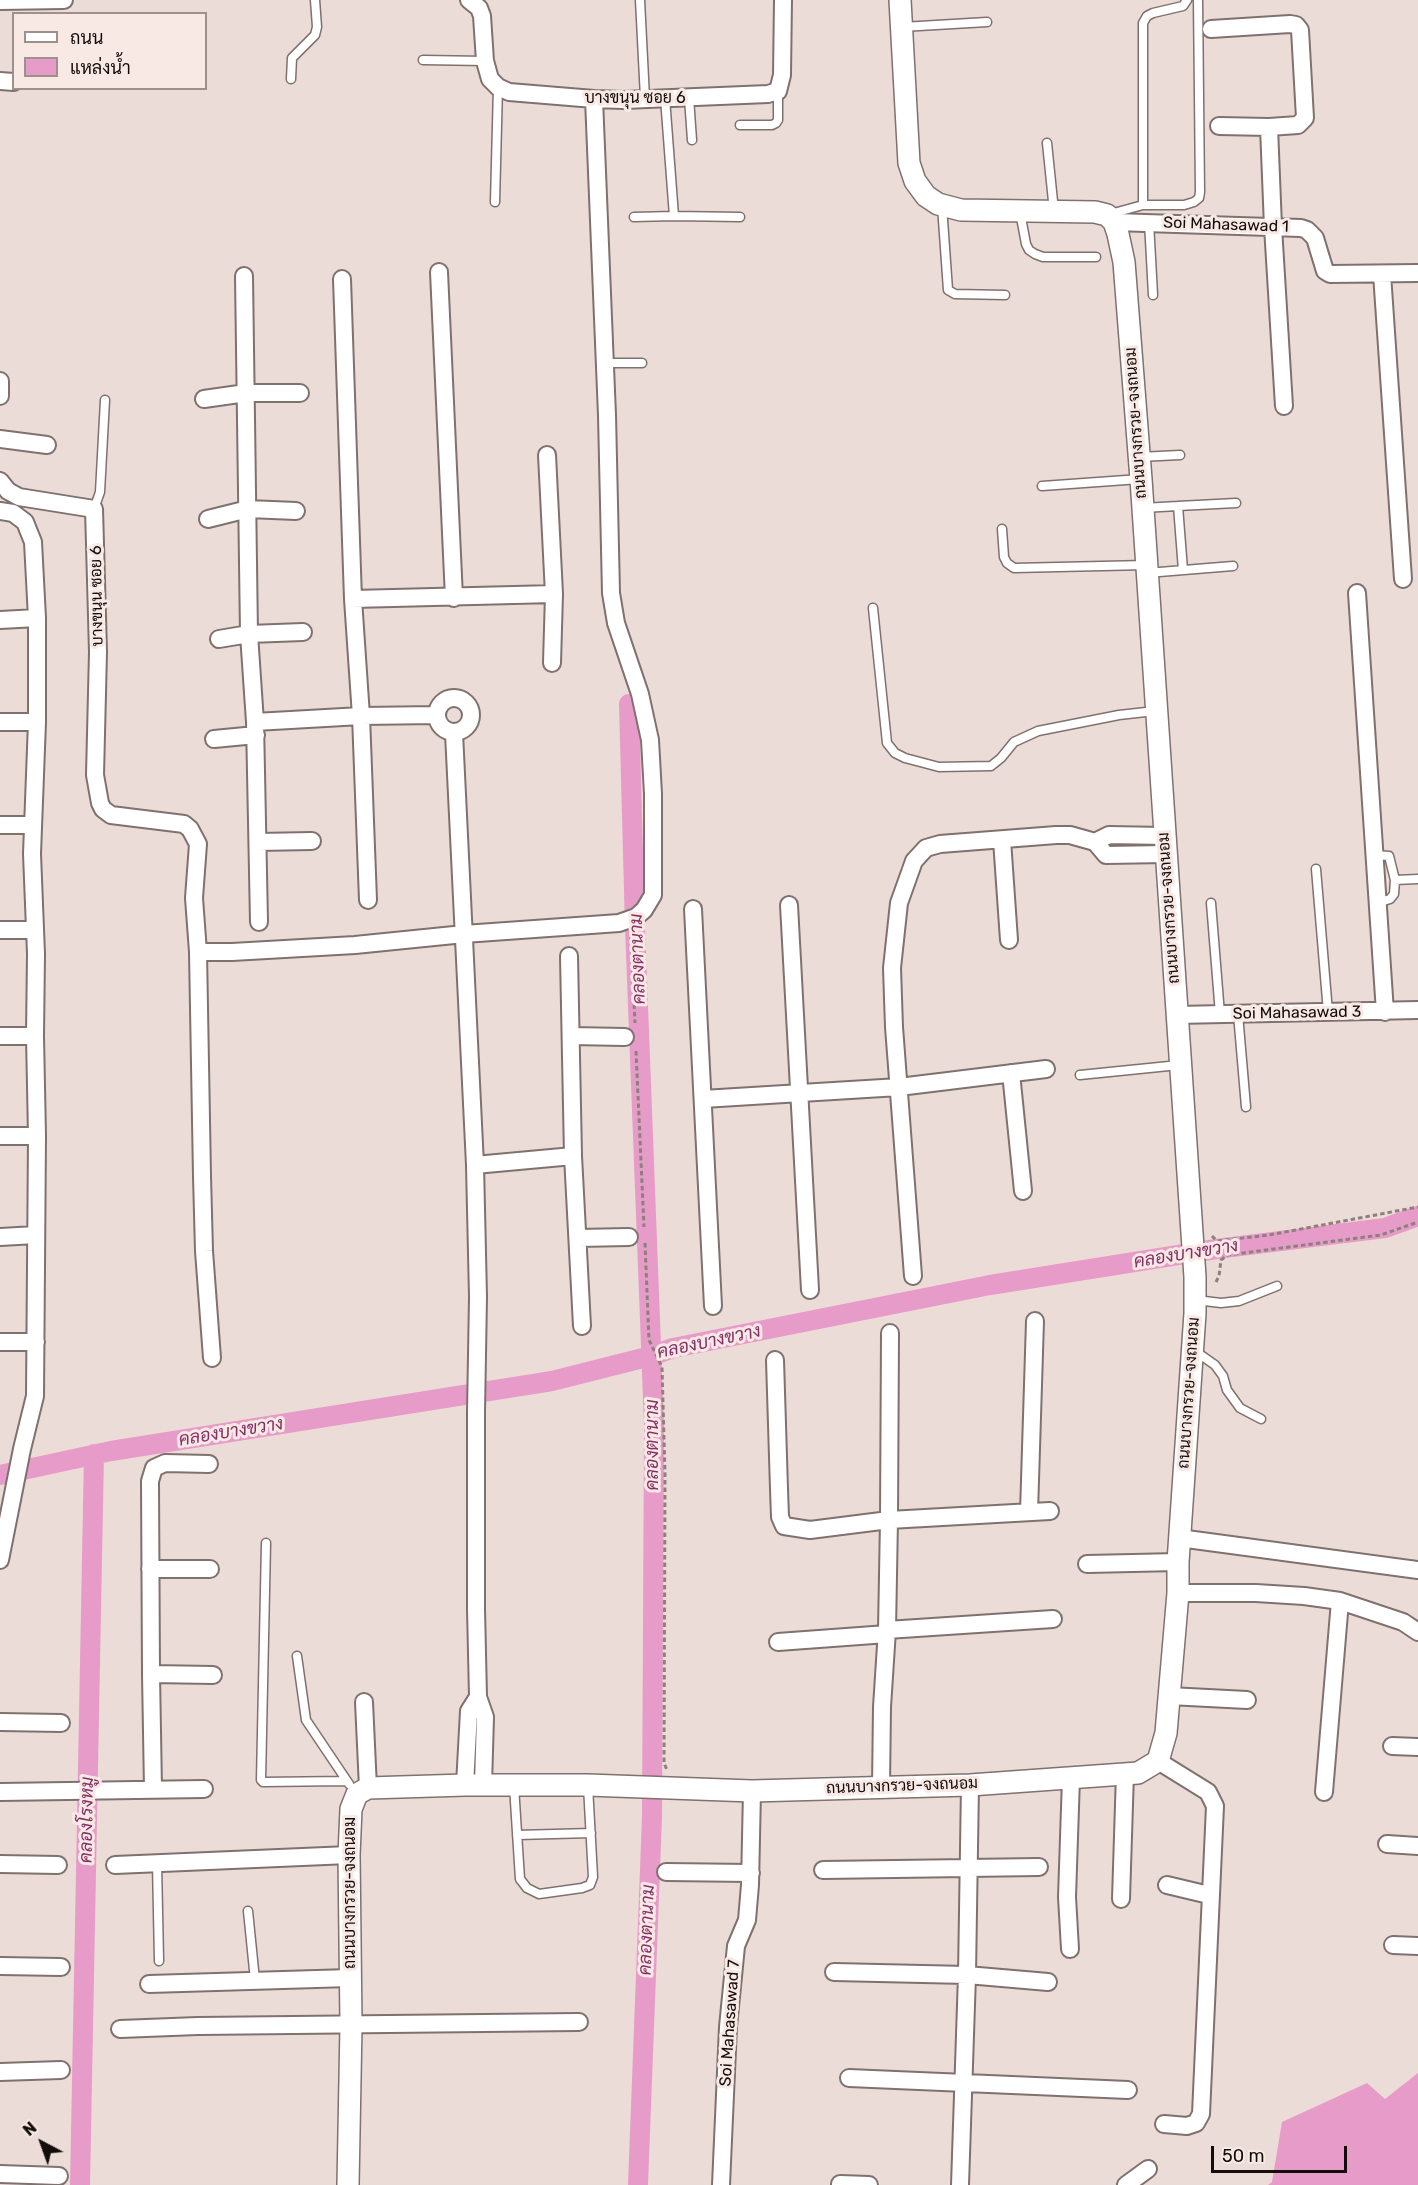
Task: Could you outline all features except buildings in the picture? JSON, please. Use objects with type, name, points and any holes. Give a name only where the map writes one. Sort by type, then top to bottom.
[{"type":"street","points":[[0,2],[64,0]]},
{"type":"street","points":[[778,91],[782,75],[783,0]]},
{"type":"street","points":[[900,0],[909,163],[915,182],[926,196],[942,205],[961,210],[1095,212],[1110,219]]},
{"type":"street","points":[[476,3],[482,16],[485,61],[490,79],[498,87]]},
{"type":"street","points":[[1211,29],[1290,24],[1296,25],[1300,30],[1305,118],[1298,125],[1219,126]]},
{"type":"street","name":"บางขนุน ซอย 6","points":[[498,87],[509,92],[594,99],[688,98],[768,94],[778,91]]},
{"type":"street","points":[[198,952],[356,945],[464,934],[619,923],[636,917],[644,910],[653,895],[653,794],[650,740],[640,694],[616,623],[611,593],[594,99]]},
{"type":"street","points":[[1269,127],[1284,406]]},
{"type":"street","name":"Soi Mahasawad 1","points":[[1110,219],[1301,228],[1307,230],[1314,238],[1325,271],[1330,274],[1418,273]]},
{"type":"street","name":"ถนนบางกรวย-จงถนอม","points":[[348,2185],[351,2025],[349,1855],[351,1809],[357,1787],[588,1785],[752,1791],[970,1785],[1138,1773],[1158,1761],[1166,1732],[1178,1593],[1179,1538],[1195,1293],[1143,508],[1124,262],[1110,219]]},
{"type":"street","points":[[439,272],[453,598]]},
{"type":"street","points":[[1382,274],[1403,579]]},
{"type":"street","points":[[244,276],[249,634],[255,729],[259,922]]},
{"type":"street","points":[[342,279],[353,599],[361,716],[368,900]]},
{"type":"street","points":[[0,381],[0,396]]},
{"type":"street","points":[[204,399],[246,393],[300,393]]},
{"type":"street","points":[[0,439],[47,445]]},
{"type":"street","points":[[547,455],[554,594],[552,663]]},
{"type":"street","points":[[0,481],[8,491],[19,497],[94,509]]},
{"type":"street","name":"บางขนุน ซอย 6","points":[[94,509],[98,652],[95,775],[100,803],[103,809],[111,815],[184,824],[198,844],[194,898],[198,952],[203,1229],[212,1358]]},
{"type":"street","points":[[208,519],[249,509],[296,511]]},
{"type":"street","points":[[0,511],[13,513],[25,522],[31,532],[33,542],[37,618],[38,722],[33,825],[37,1136],[35,1396],[0,1560]]},
{"type":"street","points":[[1357,592],[1385,1012]]},
{"type":"street","points":[[353,599],[554,594]]},
{"type":"street","points":[[0,620],[37,618]]},
{"type":"street","points":[[219,639],[249,634],[303,632]]},
{"type":"street","points":[[448,699],[461,699],[467,703],[472,716],[470,722],[460,732],[454,733],[442,727],[437,715],[438,709],[448,699]]},
{"type":"street","points":[[214,739],[255,729],[361,716],[437,715]]},
{"type":"street","points":[[0,722],[38,722]]},
{"type":"street","points":[[454,733],[476,1165],[478,1697],[469,1711],[474,1785]]},
{"type":"street","points":[[0,825],[33,825]]},
{"type":"street","points":[[913,1276],[894,1027],[892,968],[899,903],[914,861],[926,848],[940,844],[1063,834],[1095,842],[1106,855],[1165,845]]},
{"type":"street","points":[[1002,840],[1009,940]]},
{"type":"street","points":[[258,842],[312,841]]},
{"type":"street","points":[[789,904],[810,1290]]},
{"type":"street","points":[[693,909],[713,1306]]},
{"type":"street","points":[[0,930],[35,930]]},
{"type":"street","points":[[569,956],[573,1156],[582,1326]]},
{"type":"street","name":"Soi Mahasawad 3","points":[[1176,1015],[1418,1010]]},
{"type":"street","points":[[0,1036],[35,1035]]},
{"type":"street","points":[[571,1036],[632,1039]]},
{"type":"street","points":[[703,1100],[899,1087],[1046,1069]]},
{"type":"street","points":[[1011,1073],[1023,1191]]},
{"type":"street","points":[[0,1136],[37,1136]]},
{"type":"street","points":[[476,1165],[573,1156]]},
{"type":"street","points":[[0,1237],[36,1235]]},
{"type":"street","points":[[578,1238],[629,1238]]},
{"type":"street","points":[[1029,1512],[1035,1321]]},
{"type":"street","points":[[881,1787],[890,1520],[890,1333]]},
{"type":"street","points":[[0,1342],[36,1342]]},
{"type":"street","points":[[776,1360],[780,1508],[784,1527],[810,1530],[890,1520],[1050,1511]]},
{"type":"street","points":[[153,1789],[150,1481],[154,1468],[165,1463],[209,1464]]},
{"type":"street","points":[[1179,1538],[1418,1570]]},
{"type":"street","points":[[1087,1564],[1178,1562]]},
{"type":"street","points":[[150,1569],[210,1569]]},
{"type":"street","points":[[1178,1593],[1265,1594],[1340,1601],[1403,1622],[1418,1632]]},
{"type":"street","points":[[1324,1792],[1340,1601]]},
{"type":"street","points":[[778,1642],[1053,1619]]},
{"type":"street","points":[[151,1674],[213,1675]]},
{"type":"street","points":[[1169,1696],[1247,1700]]},
{"type":"street","points":[[357,1787],[364,1702]]},
{"type":"street","points":[[0,1722],[61,1723]]},
{"type":"street","points":[[1392,1746],[1418,1747]]},
{"type":"street","points":[[1158,1761],[1208,1792],[1215,1806],[1209,1895],[1201,2114],[1196,2123],[1187,2126],[1164,2124]]},
{"type":"street","points":[[1121,1899],[1125,1773]]},
{"type":"street","points":[[1070,1949],[1067,1897],[1071,1778]]},
{"type":"street","points":[[960,2185],[970,1785]]},
{"type":"street","points":[[0,1792],[204,1789]]},
{"type":"street","name":"Soi Mahasawad 7","points":[[720,2185],[728,2027],[736,1946],[747,1920],[751,1873],[752,1791]]},
{"type":"street","points":[[1387,1844],[1418,1846]]},
{"type":"street","points":[[115,1865],[349,1855]]},
{"type":"street","points":[[0,1864],[58,1865]]},
{"type":"street","points":[[823,1870],[1039,1867]]},
{"type":"street","points":[[666,1872],[751,1873]]},
{"type":"street","points":[[1167,1885],[1209,1895]]},
{"type":"street","points":[[1393,1945],[1418,1946]]},
{"type":"street","points":[[0,1966],[61,1967]]},
{"type":"street","points":[[834,1972],[967,1975],[1048,1982]]},
{"type":"street","points":[[149,1983],[350,1978]]},
{"type":"street","points":[[120,2029],[579,2022]]},
{"type":"street","points":[[0,2072],[61,2070]]},
{"type":"street","points":[[849,2078],[1128,2090]]},
{"type":"street","points":[[1126,2185],[1148,2169]]},
{"type":"street","points":[[0,2174],[59,2176]]},
{"type":"street","points":[[840,2184],[869,2185]]},
{"type":"lane","points":[[291,79],[292,58],[315,35],[317,27],[315,0]]},
{"type":"lane","points":[[640,0],[645,98]]},
{"type":"lane","points":[[1143,205],[1143,23],[1147,16],[1183,6],[1187,0]]},
{"type":"lane","points":[[1110,219],[1143,205],[1184,205],[1199,198],[1198,0]]},
{"type":"lane","points":[[901,27],[987,22]]},
{"type":"lane","points":[[423,60],[485,61]]},
{"type":"lane","points":[[495,202],[498,87]]},
{"type":"lane","points":[[740,124],[772,125],[776,123],[778,120],[778,91]]},
{"type":"lane","points":[[665,98],[674,216]]},
{"type":"lane","points":[[688,98],[692,140]]},
{"type":"lane","points":[[1047,143],[1054,212]]},
{"type":"lane","points":[[942,205],[948,290],[955,294],[1005,295]]},
{"type":"lane","points":[[1020,211],[1026,244],[1035,254],[1043,257],[1096,256]]},
{"type":"lane","points":[[634,217],[740,217]]},
{"type":"lane","points":[[1149,222],[1153,295]]},
{"type":"lane","points":[[604,363],[642,363]]},
{"type":"lane","points":[[94,509],[100,492],[105,400]]},
{"type":"lane","points":[[1139,457],[1180,455]]},
{"type":"lane","points":[[1042,486],[1141,479]]},
{"type":"lane","points":[[1143,508],[1236,503]]},
{"type":"lane","points":[[1178,506],[1183,570]]},
{"type":"lane","points":[[1002,529],[1004,557],[1007,563],[1014,568],[1183,570],[1233,566]]},
{"type":"lane","points":[[873,608],[887,743],[895,753],[906,758],[939,767],[991,766],[1014,742],[1038,731],[1119,715],[1156,711]]},
{"type":"lane","points":[[1374,855],[1389,855],[1395,880],[1394,894],[1390,899],[1377,903]]},
{"type":"lane","points":[[1316,869],[1328,1013]]},
{"type":"lane","points":[[1395,880],[1418,879]]},
{"type":"lane","points":[[1211,903],[1221,1014]]},
{"type":"lane","points":[[1238,1014],[1246,1107]]},
{"type":"lane","points":[[1080,1076],[1180,1065]]},
{"type":"lane","points":[[1195,1293],[1221,1303],[1239,1301],[1277,1286]]},
{"type":"lane","points":[[1192,1348],[1215,1365],[1227,1390],[1240,1408],[1261,1419]]},
{"type":"lane","points":[[266,1543],[261,1779],[263,1782],[357,1787]]},
{"type":"lane","points":[[297,1656],[306,1720],[357,1787]]},
{"type":"lane","points":[[514,1785],[520,1879],[527,1888],[538,1894],[590,1885],[593,1877],[588,1785]]},
{"type":"lane","points":[[517,1835],[591,1833]]},
{"type":"lane","points":[[157,1863],[159,1961]]},
{"type":"lane","points":[[248,1911],[255,1980]]},
{"type":"path","points":[[631,927],[632,1039],[649,1340],[662,1367],[665,1475],[664,1763]]},
{"type":"path","points":[[1191,1233],[1207,1228],[1217,1241],[1269,1235],[1418,1207]]},
{"type":"path","points":[[1195,1293],[1215,1283],[1219,1276],[1221,1260],[1227,1255],[1381,1235],[1418,1222]]},
{"type":"water","points":[[1418,2073],[1418,2185],[1268,2185],[1272,2182],[1282,2122],[1367,2083],[1385,2099]]},
{"type":"waterway","name":"คลองตานาม","points":[[629,704],[654,1424],[652,1817],[638,2185]]},
{"type":"waterway","name":"คลองบางขวาง","points":[[0,1475],[111,1451],[552,1381],[651,1356],[673,1348],[990,1285],[1216,1249],[1385,1228],[1418,1216]]},
{"type":"waterway","name":"คลองโรงหมู","points":[[80,2185],[94,1454]]}]
